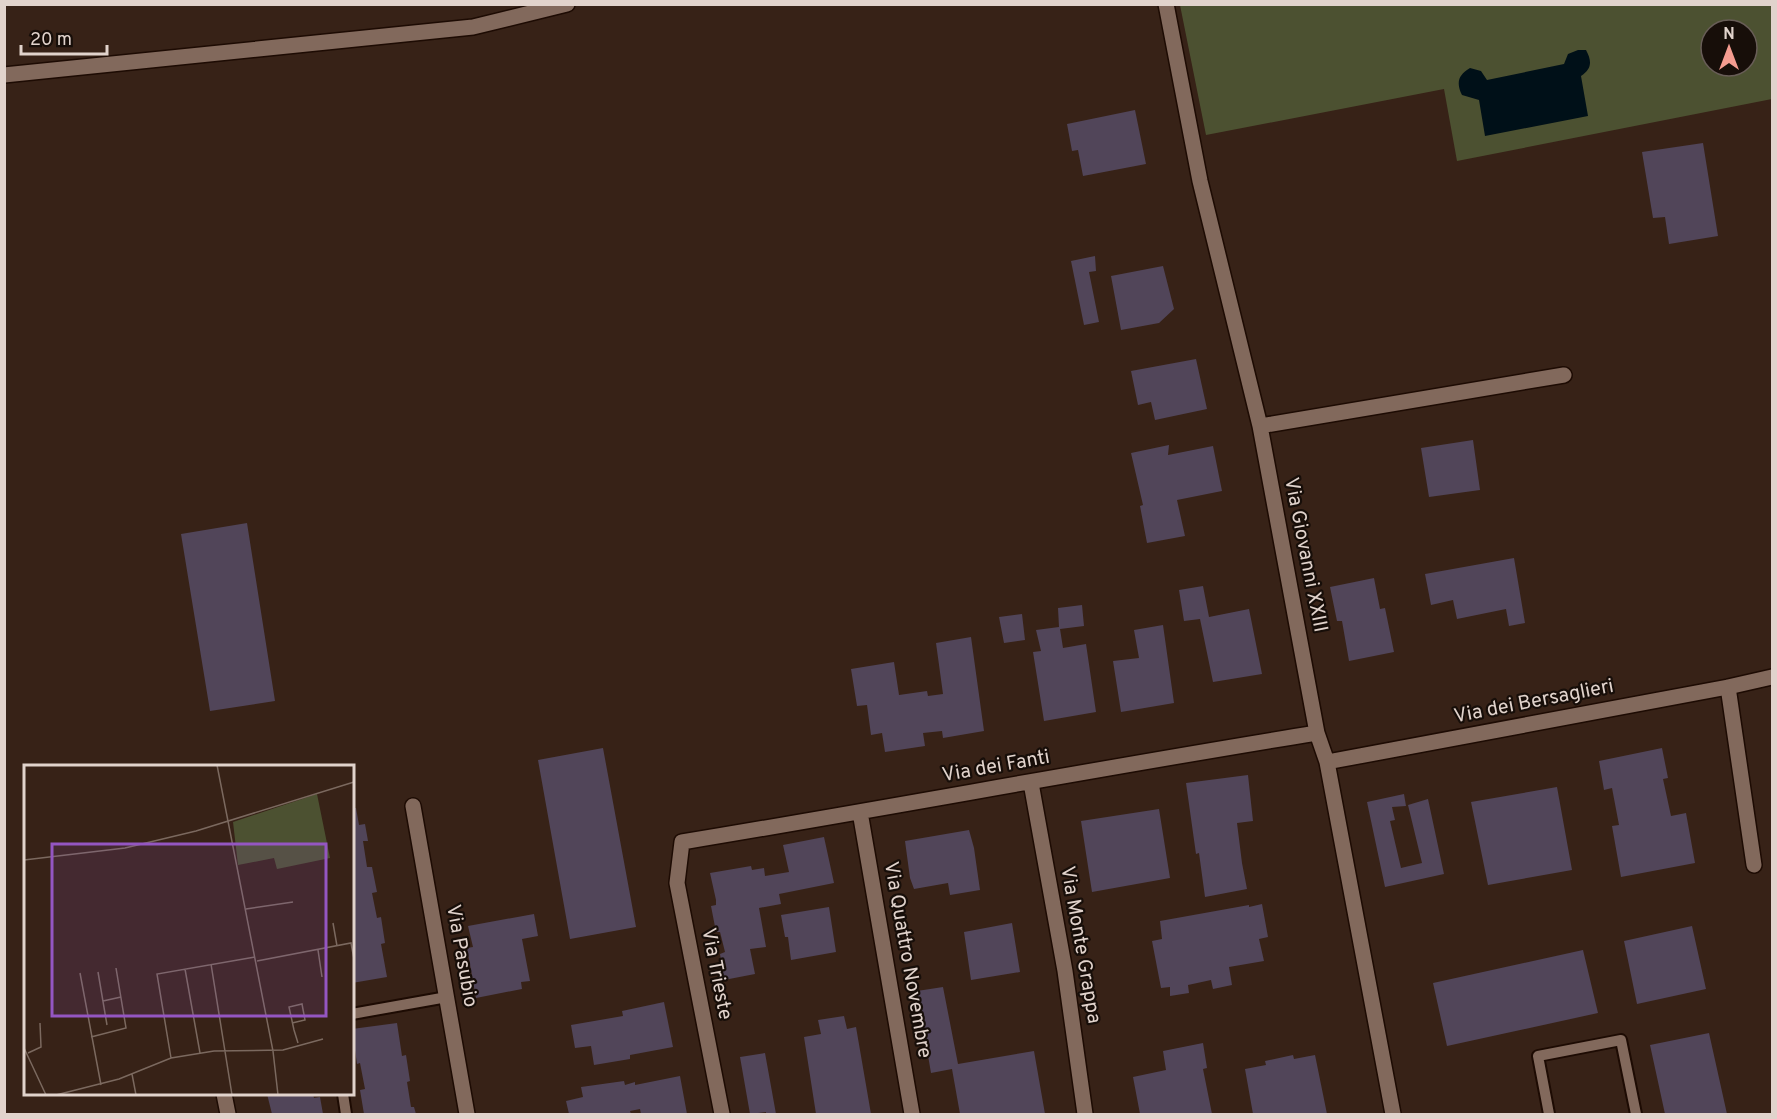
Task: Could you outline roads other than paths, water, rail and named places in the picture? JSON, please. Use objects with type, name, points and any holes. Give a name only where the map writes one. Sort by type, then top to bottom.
[{"type":"street","points":[[4,75],[473,27],[567,4]]},
{"type":"street","name":"Via Giovanni XXIII","points":[[1166,4],[1200,181],[1260,426],[1317,733],[1327,762],[1393,1114]]},
{"type":"street","points":[[1260,426],[1564,375]]},
{"type":"street","name":"Via dei Bersaglieri","points":[[1327,762],[1773,677]]},
{"type":"street","points":[[1728,687],[1754,865]]},
{"type":"street","name":"Via dei Fanti","points":[[682,842],[1030,783],[1135,762],[1317,733]]},
{"type":"street","name":"Via Monte Grappa","points":[[1030,783],[1065,971],[1085,1114]]},
{"type":"street","name":"Via Pasubio","points":[[413,806],[467,1114]]},
{"type":"street","name":"Via Quattro Novembre","points":[[860,812],[912,1114]]},
{"type":"street","name":"Via Trieste","points":[[682,842],[677,883],[722,1114]]},
{"type":"street","points":[[225,1095],[228,1114]]},
{"type":"lane","points":[[354,1014],[447,997]]},
{"type":"lane","points":[[1549,1114],[1538,1056],[1621,1040],[1636,1114]]},
{"type":"lane","points":[[343,1095],[346,1114]]}]
